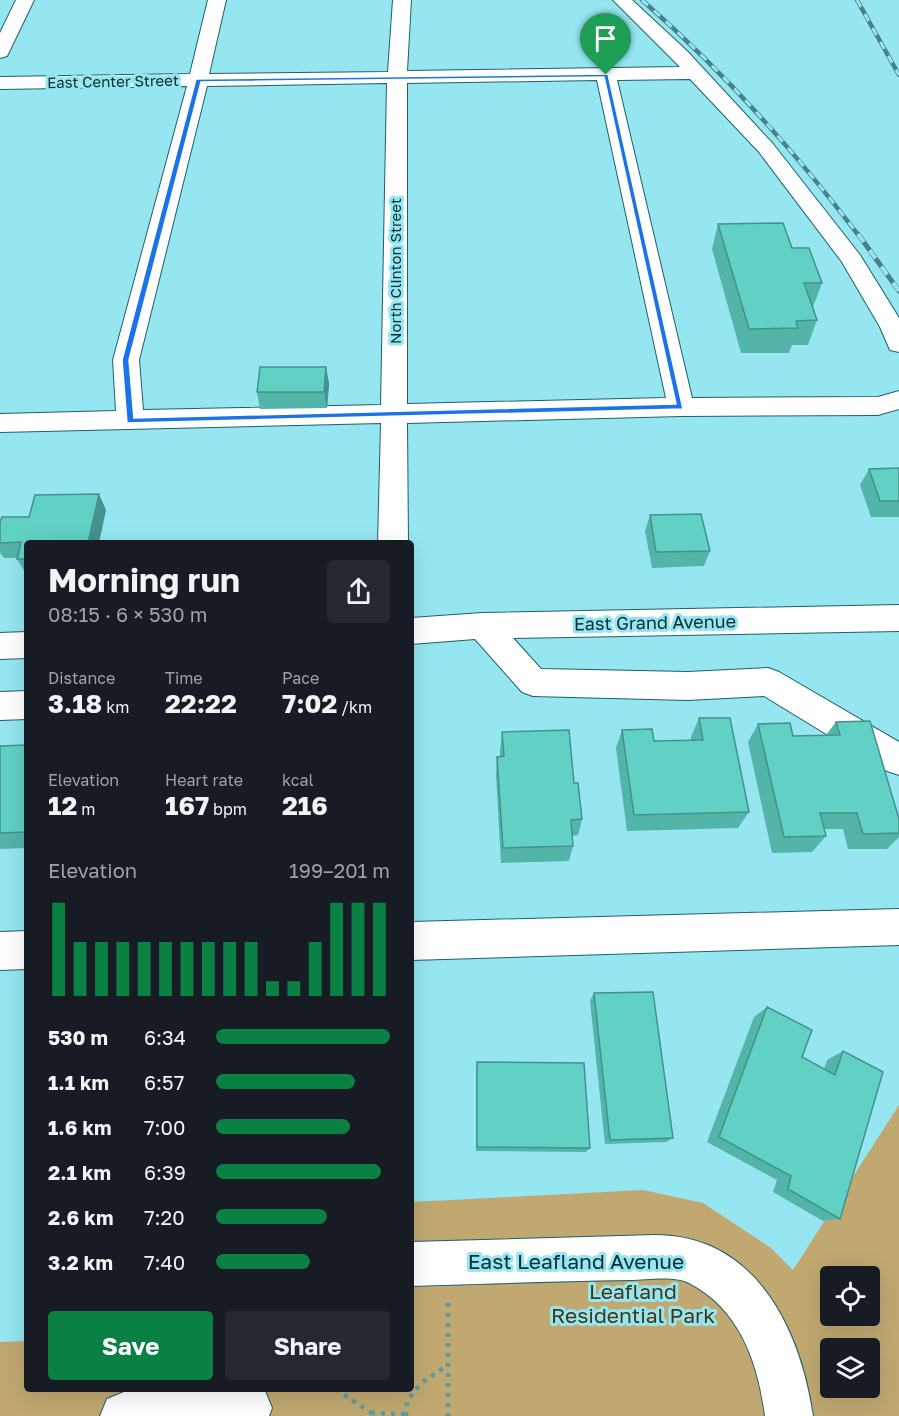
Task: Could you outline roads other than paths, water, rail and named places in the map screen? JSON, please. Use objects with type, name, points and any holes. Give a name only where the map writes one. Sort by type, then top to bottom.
[{"type":"street","points":[[0,52],[25,0]]},
{"type":"street","points":[[130,421],[126,360],[217,0]]},
{"type":"street","name":"North Clinton Street","points":[[393,540],[397,78],[402,0]]},
{"type":"street","points":[[622,0],[680,54],[695,74],[766,148],[852,260],[892,327],[899,344]]},
{"type":"street","name":"East Center Street","points":[[0,83],[695,74]]},
{"type":"street","points":[[606,75],[681,407]]},
{"type":"street","points":[[0,423],[681,407],[878,406],[899,400]]},
{"type":"street","name":"East Grand Avenue","points":[[414,631],[482,626],[899,618]]},
{"type":"street","points":[[482,626],[533,682],[688,686],[768,682],[899,760]]},
{"type":"street","points":[[0,646],[24,645]]},
{"type":"street","points":[[0,706],[24,705]]},
{"type":"street","points":[[414,941],[899,927]]},
{"type":"street","points":[[0,951],[24,950]]},
{"type":"street","name":"East Leafland Avenue","points":[[429,1264],[576,1258],[664,1258],[695,1262],[731,1284],[755,1312],[776,1354],[785,1388],[789,1416]]},
{"type":"street","points":[[124,1416],[249,1404]]},
{"type":"railway","points":[[642,0],[701,55],[756,112],[859,236]]},
{"type":"railway","points":[[857,0],[899,75]]},
{"type":"railway","points":[[858,234],[899,291]]},
{"type":"park label","name":"Leafland Residential Park","points":[[633,1304]]}]
